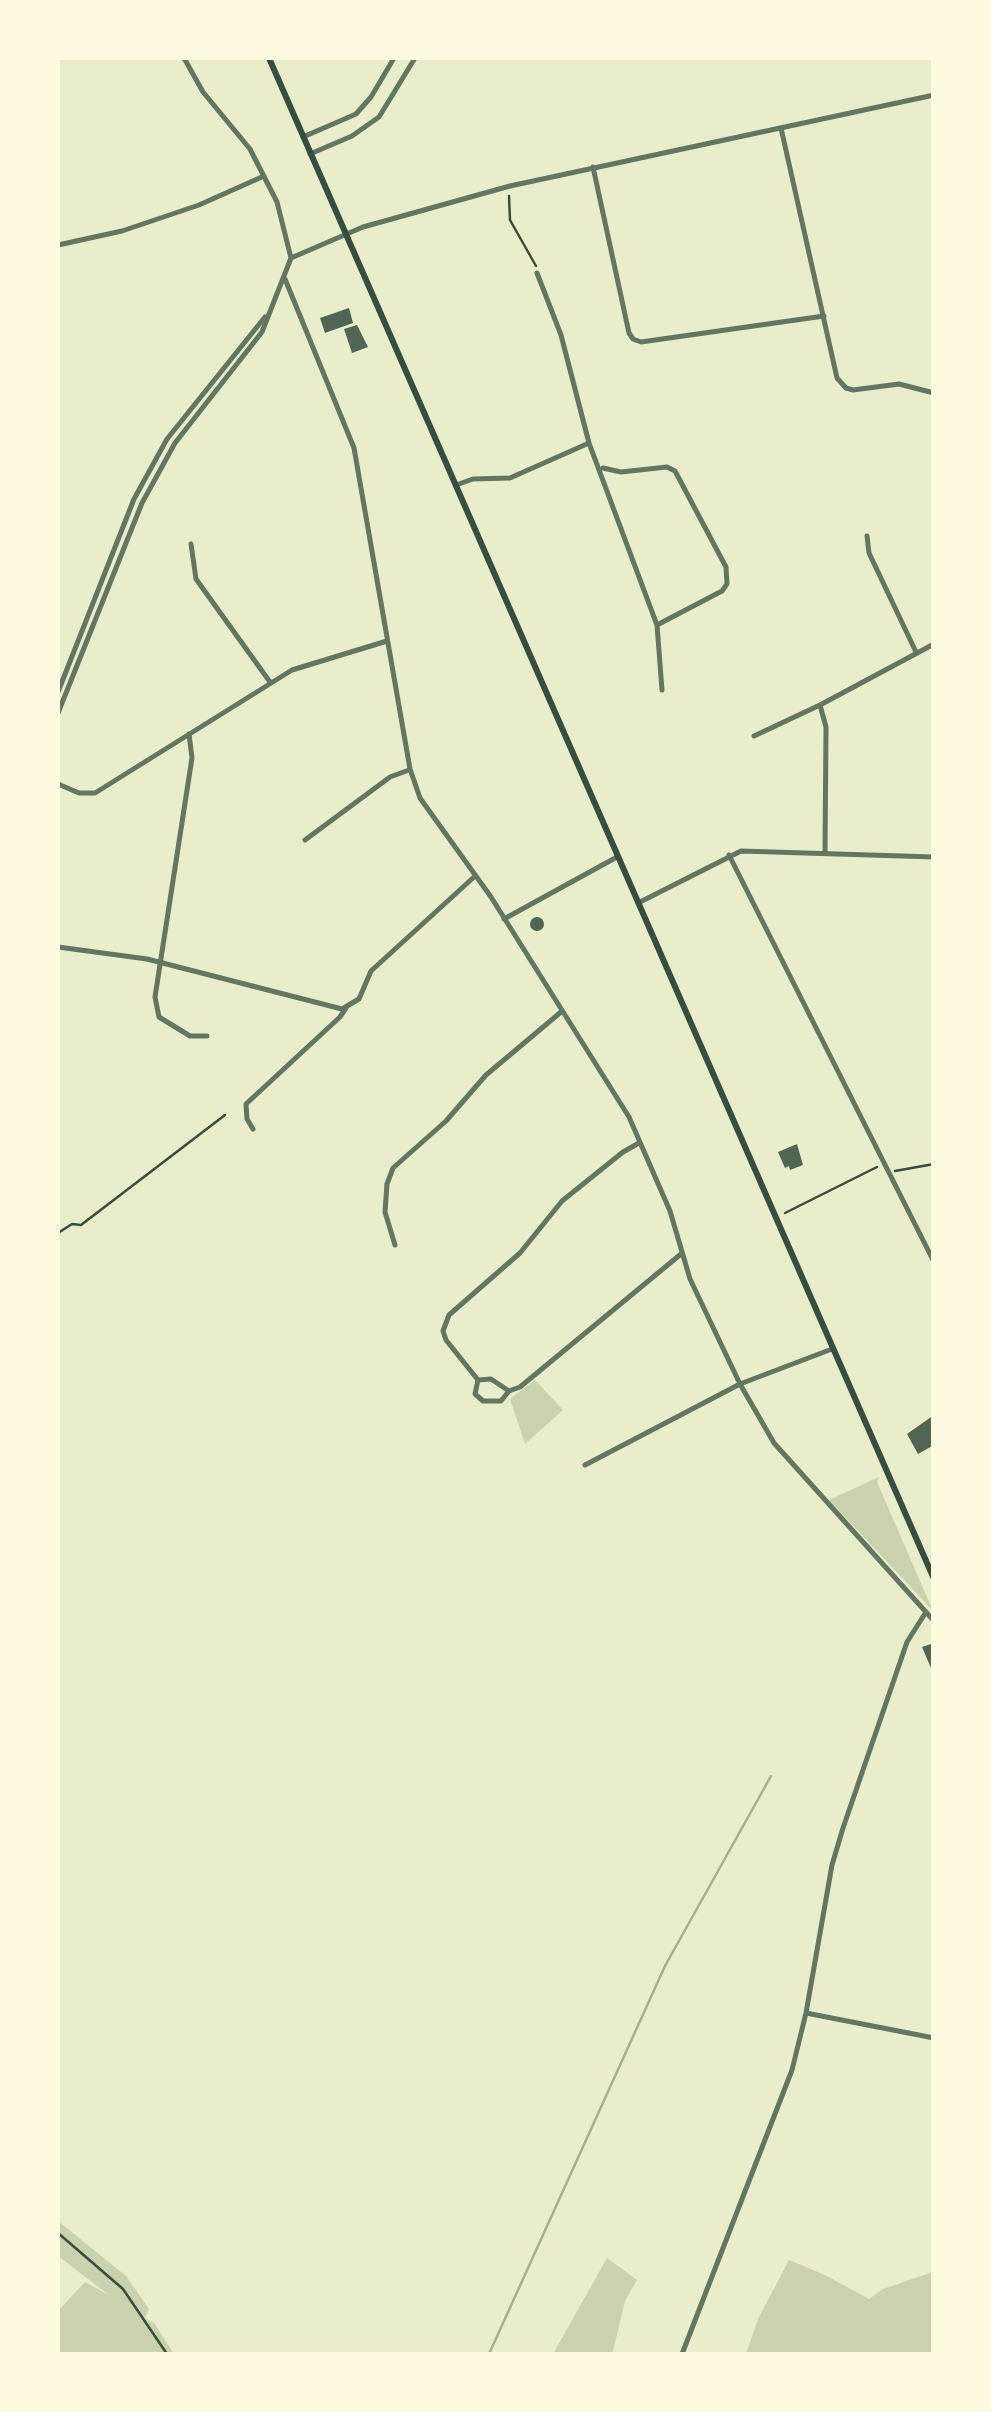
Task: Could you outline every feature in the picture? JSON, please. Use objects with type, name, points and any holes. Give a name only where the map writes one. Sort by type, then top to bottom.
[{"type":"main road","points":[[269,58],[934,1579]]},
{"type":"street","points":[[58,713],[142,504],[175,444],[262,332],[291,258],[286,228],[264,176],[250,150],[203,92],[184,58]]},
{"type":"street","points":[[302,137],[356,114],[394,58]]},
{"type":"street","points":[[310,154],[352,136],[379,117],[415,58]]},
{"type":"street","points":[[291,258],[346,233],[510,186],[934,95]]},
{"type":"street","points":[[781,128],[837,378],[846,388],[899,384],[934,393]]},
{"type":"street","points":[[593,168],[633,339],[641,342],[824,316]]},
{"type":"street","points":[[58,245],[139,225],[264,176]]},
{"type":"street","points":[[538,272],[560,335],[589,443],[657,625],[662,690]]},
{"type":"street","points":[[285,279],[354,448],[410,770],[420,798],[606,1077],[670,1211],[690,1279],[767,1432],[791,1466],[934,1621]]},
{"type":"street","points":[[58,692],[134,499],[167,439],[267,315]]},
{"type":"street","points":[[455,486],[473,479],[510,478],[589,443]]},
{"type":"street","points":[[600,466],[610,472],[656,467],[675,471],[726,567],[722,591],[657,625]]},
{"type":"street","points":[[867,536],[869,553],[916,652]]},
{"type":"street","points":[[191,544],[196,580],[270,682]]},
{"type":"street","points":[[58,784],[79,793],[95,793],[292,670],[387,641]]},
{"type":"street","points":[[754,736],[934,644]]},
{"type":"street","points":[[820,705],[826,727],[825,853]]},
{"type":"street","points":[[189,734],[192,758],[155,998],[159,1017],[190,1036],[207,1036]]},
{"type":"street","points":[[305,840],[390,777],[410,770]]},
{"type":"street","points":[[638,904],[741,852],[934,857]]},
{"type":"street","points":[[730,855],[934,1262]]},
{"type":"street","points":[[504,919],[617,857]]},
{"type":"street","points":[[253,1128],[247,1119],[246,1104],[359,999],[370,971],[475,876]]},
{"type":"street","points":[[58,947],[162,962],[336,1009],[346,1008]]},
{"type":"street","points":[[395,1245],[385,1212],[387,1184],[393,1168],[446,1121],[486,1075],[561,1012]]},
{"type":"street","points":[[478,1380],[446,1340],[443,1331],[450,1315],[520,1253],[562,1201],[640,1143]]},
{"type":"street","points":[[478,1380],[475,1394],[483,1401],[501,1401],[682,1254]]},
{"type":"street","points":[[585,1465],[740,1384],[832,1350]]},
{"type":"street","points":[[478,1380],[491,1379],[510,1391]]},
{"type":"street","points":[[682,2354],[792,2070],[842,1828],[907,1642],[926,1612]]},
{"type":"street","points":[[806,2012],[934,2038]]},
{"type":"path","points":[[510,186],[510,220],[538,272]]},
{"type":"path","points":[[58,1234],[72,1224],[81,1225],[225,1115]]},
{"type":"path","points":[[775,1218],[884,1164]]},
{"type":"path","points":[[888,1172],[934,1164]]},
{"type":"path","points":[[58,2233],[123,2289],[166,2354]]},
{"type":"green space","points":[[535,1380],[563,1410],[525,1444],[510,1399]]},
{"type":"green space","points":[[879,1477],[877,1482],[933,1611],[829,1500]]},
{"type":"green space","points":[[58,2221],[126,2276],[149,2309],[145,2318],[154,2323],[174,2354],[58,2354],[58,2311],[85,2282],[109,2295],[58,2256]]},
{"type":"green space","points":[[607,2258],[637,2280],[625,2301],[613,2351],[553,2354]]},
{"type":"green space","points":[[789,2260],[869,2299],[883,2289],[933,2272],[933,2354],[746,2354],[758,2319]]},
{"type":"building","points":[[349,308],[353,323],[325,333],[320,318]]},
{"type":"building","points":[[357,325],[368,347],[352,353],[344,329]]},
{"type":"building","points":[[537,917],[544,924],[537,931],[530,924]]},
{"type":"building","points":[[797,1144],[803,1165],[790,1170],[789,1166],[785,1168],[778,1152]]},
{"type":"building","points":[[934,1415],[934,1445],[918,1454],[907,1434]]},
{"type":"building","points":[[934,1643],[934,1675],[922,1647]]},
{"type":"waterway","points":[[489,2354],[665,1966],[771,1776]]}]
